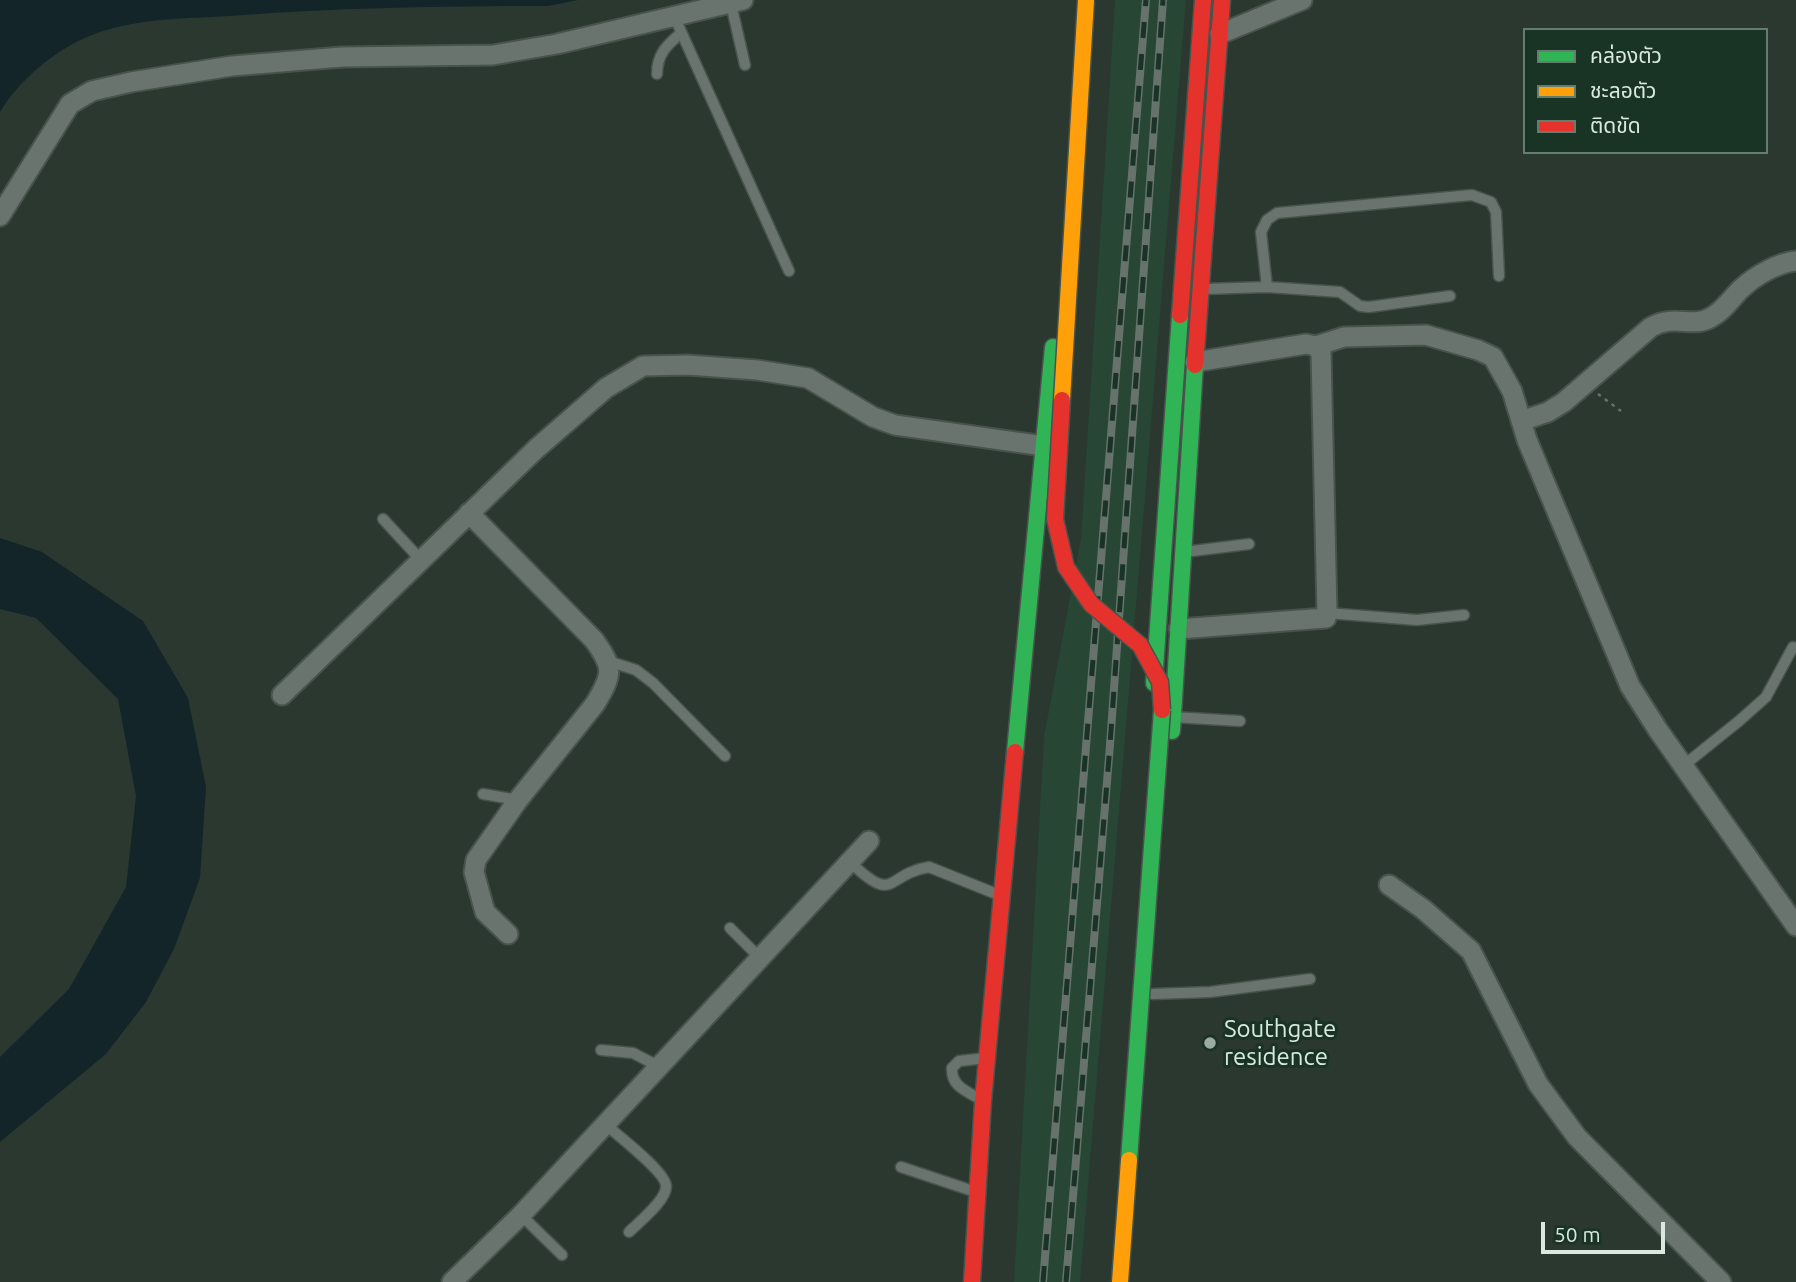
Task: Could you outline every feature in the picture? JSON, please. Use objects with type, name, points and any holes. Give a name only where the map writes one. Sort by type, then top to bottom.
[{"type":"street","points":[[972,1282],[983,1101],[1086,0]]},
{"type":"street","points":[[1086,0],[1055,519],[1066,567],[1091,604],[1140,645],[1154,670],[1160,682],[1163,716],[1120,1282]]},
{"type":"street","points":[[1112,1282],[1203,0]]},
{"type":"street","points":[[1132,1282],[1222,0]]},
{"type":"street","points":[[1220,34],[1303,0]]},
{"type":"street","points":[[0,216],[70,104],[92,91],[232,66],[342,57],[493,55],[678,25],[737,2]]},
{"type":"street","points":[[1521,421],[1548,412],[1651,327],[1664,320],[1694,323],[1709,319],[1722,310],[1744,286],[1773,267],[1796,261]]},
{"type":"street","points":[[1195,362],[1306,344],[1316,346],[1344,337],[1426,335],[1493,357],[1512,391],[1521,421],[1617,660],[1630,686],[1796,926]]},
{"type":"street","points":[[1179,629],[1326,618],[1321,353],[1316,346]]},
{"type":"street","points":[[282,695],[536,449],[606,388],[643,366],[688,365],[757,370],[808,378],[873,417],[895,425],[1044,446]]},
{"type":"street","points":[[469,513],[594,640],[608,661],[609,673],[595,704],[518,800],[476,860],[474,873],[485,912],[508,934]]},
{"type":"street","points":[[452,1282],[520,1215],[869,841]]},
{"type":"street","points":[[1389,885],[1423,909],[1471,951],[1538,1084],[1577,1137],[1721,1282]]},
{"type":"lane","points":[[737,2],[745,65]]},
{"type":"lane","points":[[657,74],[657,60],[678,25]]},
{"type":"lane","points":[[678,25],[789,271]]},
{"type":"lane","points":[[1267,287],[1261,232],[1266,220],[1278,214],[1472,195],[1491,202],[1496,212],[1499,276]]},
{"type":"lane","points":[[1182,287],[1267,287],[1340,292],[1360,306],[1369,307],[1450,296]]},
{"type":"lane","points":[[383,519],[420,559]]},
{"type":"lane","points":[[1184,552],[1249,544]]},
{"type":"lane","points":[[1327,613],[1417,620],[1464,615]]},
{"type":"lane","points":[[1683,766],[1766,697],[1793,647]]},
{"type":"lane","points":[[608,661],[635,670],[653,683],[725,756]]},
{"type":"lane","points":[[1173,717],[1240,721]]},
{"type":"lane","points":[[483,794],[518,800]]},
{"type":"lane","points":[[849,862],[869,880],[881,886],[918,869],[929,867],[1003,896]]},
{"type":"lane","points":[[730,928],[760,958]]},
{"type":"lane","points":[[1153,994],[1210,992],[1310,979]]},
{"type":"lane","points":[[601,1050],[633,1053],[658,1066]]},
{"type":"lane","points":[[983,1101],[954,1082],[951,1076],[952,1068],[959,1061],[987,1058]]},
{"type":"lane","points":[[604,1124],[655,1169],[667,1187],[662,1199],[629,1232]]},
{"type":"lane","points":[[901,1167],[976,1192]]},
{"type":"lane","points":[[520,1215],[562,1255]]},
{"type":"path","points":[[1584,385],[1621,411]]},
{"type":"shaded area","points":[[0,0],[578,0],[548,6],[309,11],[125,25],[92,35],[52,57],[28,77],[0,112]]},
{"type":"shaded area","points":[[1115,0],[1186,0],[1080,1282],[1014,1282],[1044,737],[1081,538]]},
{"type":"shaded area","points":[[0,538],[42,552],[143,621],[188,698],[206,787],[200,878],[174,949],[146,1002],[106,1054],[0,1142],[0,1057],[69,989],[126,887],[136,796],[118,699],[36,618],[0,609]]},
{"type":"railway","points":[[1043,1282],[1146,0]]},
{"type":"railway","points":[[1066,1282],[1110,745],[1163,0]]},
{"type":"traffic: fast","points":[[1154,683],[1180,315]]},
{"type":"traffic: fast","points":[[1015,752],[1053,347]]},
{"type":"traffic: fast","points":[[1172,731],[1195,365]]},
{"type":"traffic: fast","points":[[1129,1160],[1162,710]]},
{"type":"traffic: jam","points":[[1180,315],[1203,0]]},
{"type":"traffic: jam","points":[[1195,365],[1222,0]]},
{"type":"traffic: jam","points":[[1062,400],[1055,519],[1066,567],[1091,604],[1140,645],[1160,682],[1162,710]]},
{"type":"traffic: jam","points":[[972,1282],[983,1101],[1015,752]]},
{"type":"traffic: slow","points":[[1062,400],[1086,0]]},
{"type":"traffic: slow","points":[[1120,1282],[1129,1160]]},
{"type":"place","name":"Southgate residence","points":[[1210,1043]]}]
